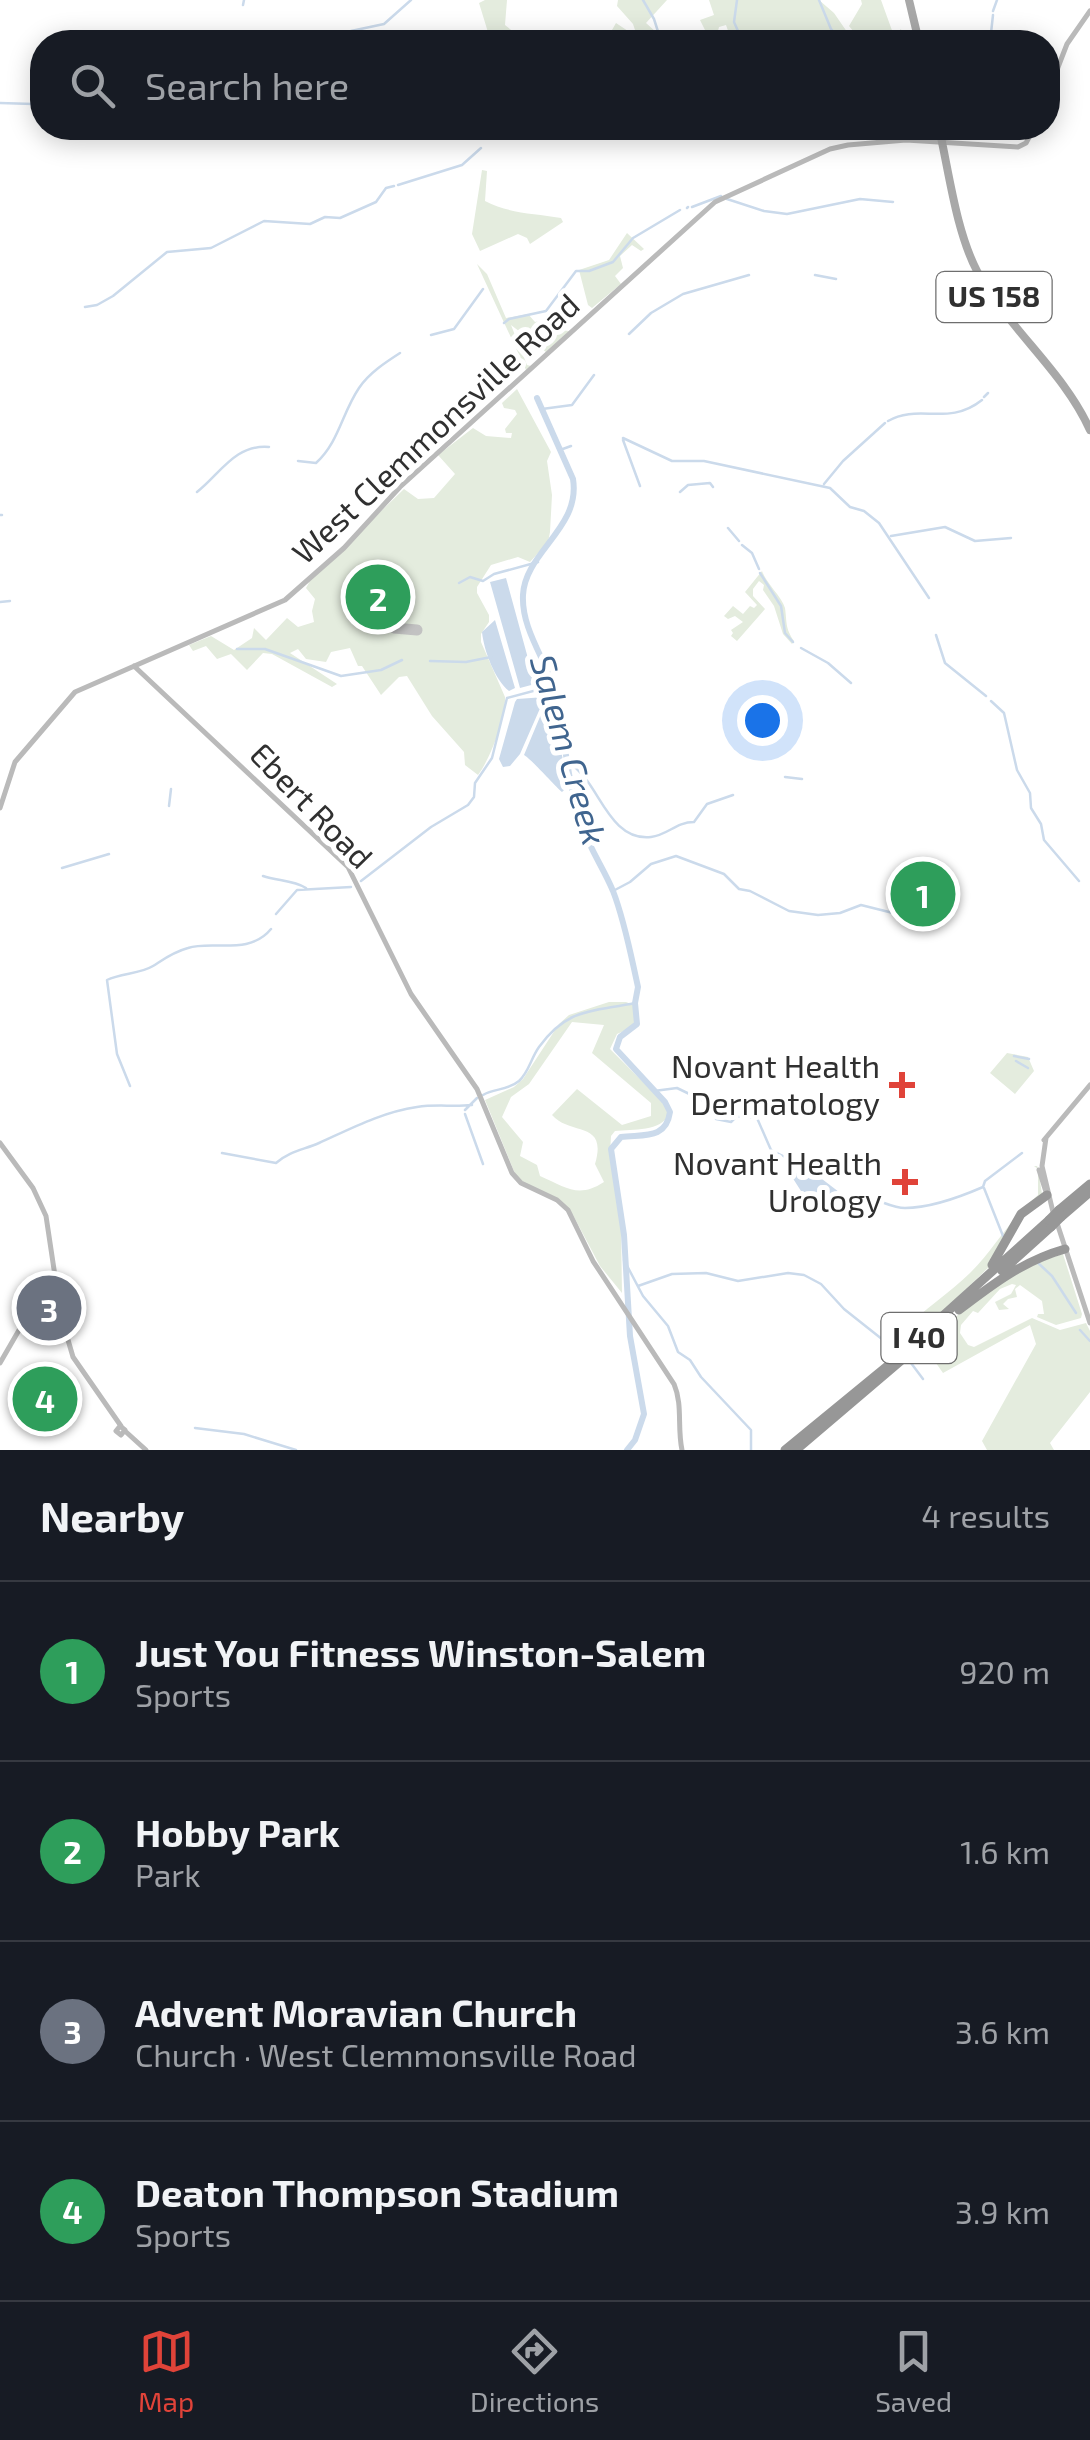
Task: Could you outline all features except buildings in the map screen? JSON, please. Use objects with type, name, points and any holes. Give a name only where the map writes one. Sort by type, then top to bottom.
[{"type":"highway","name":"I 40","points":[[785,1450],[886,1368],[1090,1184]]},
{"type":"highway","name":"I 40","points":[[1060,1214],[1090,1192]]},
{"type":"highway","points":[[965,1296],[997,1259],[1021,1214],[1047,1195]]},
{"type":"highway","name":"I 40","points":[[796,1450],[959,1310],[1050,1223]]},
{"type":"highway","points":[[959,1310],[1010,1272],[1065,1249]]},
{"type":"main road","points":[[908,0],[916,30]]},
{"type":"main road","points":[[1060,63],[1090,11]]},
{"type":"main road","name":"West Clemmonsville Road","points":[[0,808],[15,762],[74,692],[285,600],[344,548],[400,486],[722,198],[840,146],[900,140],[1018,147],[1027,140]]},
{"type":"main road","name":"US 158","points":[[942,142],[966,242],[978,272],[997,302],[1070,393],[1090,430]]},
{"type":"main road","name":"Ebert Road","points":[[134,666],[348,867],[411,994],[472,1081],[514,1176],[564,1206],[593,1261],[677,1391],[682,1450]]},
{"type":"main road","points":[[1090,1085],[1046,1138],[1039,1167],[1090,1324]]},
{"type":"main road","points":[[0,1144],[41,1204],[51,1236],[62,1321],[73,1358],[122,1429],[146,1450]]},
{"type":"main road","points":[[0,1363],[26,1318],[58,1290]]},
{"type":"shaded area","points":[[507,0],[505,25],[511,30],[487,30],[479,3]]},
{"type":"shaded area","points":[[618,0],[667,0],[646,23],[654,30],[635,30],[617,6]]},
{"type":"shaded area","points":[[709,0],[819,0],[846,30],[728,30],[726,25],[718,30],[705,30],[700,20],[714,15]]},
{"type":"shaded area","points":[[861,0],[881,0],[892,30],[852,30],[849,26]]},
{"type":"shaded area","points":[[482,170],[487,171],[485,201],[513,211],[561,218],[563,222],[530,244],[518,234],[480,251],[472,234]]},
{"type":"shaded area","points":[[627,233],[644,249],[632,245],[620,256],[623,268],[615,276],[621,284],[592,308],[579,270],[609,260]]},
{"type":"shaded area","points":[[477,264],[487,274],[506,318],[528,314],[535,322],[553,318],[557,330],[569,331],[546,352],[511,325],[527,365],[531,366],[526,370]]},
{"type":"shaded area","points":[[517,389],[551,452],[547,461],[552,495],[550,532],[548,542],[530,562],[518,557],[491,565],[477,587],[489,615],[481,642],[505,697],[496,738],[478,775],[465,765],[464,752],[432,716],[407,676],[399,677],[381,695],[362,666],[358,666],[350,648],[331,652],[326,662],[306,659],[298,649],[290,653],[337,684],[332,687],[272,654],[263,653],[247,670],[231,654],[217,659],[206,646],[193,651],[189,645],[211,636],[234,650],[252,638],[254,628],[266,640],[287,618],[298,627],[314,622],[315,599],[306,588],[311,579],[404,489],[418,499],[434,498],[455,474],[438,455],[473,428],[486,436],[511,438],[512,433],[505,429],[517,414],[502,403]]},
{"type":"shaded area","points":[[762,571],[785,608],[792,644],[783,634],[774,606],[759,581],[753,596],[765,609],[737,641],[731,636],[731,630],[743,622],[735,616],[724,616],[733,606],[743,614],[757,605],[745,592]]},
{"type":"shaded area","points":[[609,1002],[634,1005],[637,1014],[633,1027],[617,1034],[610,1049],[664,1103],[669,1114],[653,1127],[615,1131],[611,1136],[621,1227],[622,1293],[600,1266],[573,1215],[555,1197],[516,1176],[485,1100],[523,1079],[569,1015]],"holes":[[[572,1022],[604,1025],[592,1053],[651,1103],[651,1116],[622,1125],[577,1089],[552,1115],[592,1135],[598,1150],[595,1164],[604,1182],[587,1190],[572,1190],[540,1176],[537,1165],[520,1156],[523,1142],[502,1117],[511,1097],[529,1084]]]},
{"type":"shaded area","points":[[1007,1053],[1028,1057],[1034,1071],[1015,1094],[990,1073]]},
{"type":"shaded area","points":[[1034,1166],[1038,1168],[1042,1194],[1029,1205],[989,1267],[915,1338],[906,1329],[970,1273],[1019,1213],[1038,1195],[1038,1169]]},
{"type":"shaded area","points":[[1063,1254],[1081,1318],[1056,1325],[1037,1317],[1044,1314],[1042,1301],[1020,1285],[1015,1289],[1017,1297],[1003,1304],[1009,1309],[999,1310],[995,1302],[1011,1294],[1016,1285],[1012,1284],[1000,1289],[978,1313],[973,1311],[961,1325],[960,1333],[974,1347],[1032,1318],[1060,1330],[1086,1323],[1090,1331],[1090,1392],[1050,1443],[1054,1450],[987,1450],[982,1441],[1036,1344],[1030,1325],[943,1373],[924,1346],[1014,1270]]},
{"type":"water","points":[[506,578],[535,684],[520,688],[490,582]]},
{"type":"water","points":[[495,620],[515,688],[509,691],[495,673],[483,640],[482,632]]},
{"type":"water","points":[[545,697],[520,754],[510,766],[503,767],[499,759],[515,702]]},
{"type":"water","points":[[547,700],[568,786],[562,792],[524,755]]},
{"type":"water","points":[[805,1166],[839,1192],[858,1197],[859,1203],[844,1207],[801,1191],[792,1177]]},
{"type":"waterway","points":[[243,5],[244,0]]},
{"type":"waterway","points":[[356,30],[384,24],[411,0]]},
{"type":"waterway","points":[[643,0],[658,30]]},
{"type":"waterway","points":[[737,0],[734,22],[738,30]]},
{"type":"waterway","points":[[819,0],[832,30]]},
{"type":"waterway","points":[[993,11],[997,0]]},
{"type":"waterway","points":[[991,30],[993,15]]},
{"type":"waterway","points":[[0,103],[30,104]]},
{"type":"waterway","points":[[398,185],[462,165],[481,148]]},
{"type":"waterway","points":[[85,307],[113,296],[167,252],[211,248],[264,221],[310,224],[325,217],[340,218],[376,202],[386,188],[394,186]]},
{"type":"waterway","points":[[692,207],[721,196]]},
{"type":"waterway","points":[[727,199],[787,214],[860,199],[893,202]]},
{"type":"waterway","points":[[504,323],[546,311],[576,271],[589,271],[613,262],[633,238],[680,210]]},
{"type":"waterway","points":[[629,334],[651,313],[683,294],[749,275]]},
{"type":"waterway","points":[[815,275],[836,279]]},
{"type":"waterway","points":[[431,335],[454,329],[483,289]]},
{"type":"waterway","points":[[298,461],[316,463],[324,455],[363,383],[400,353]]},
{"type":"waterway","points":[[542,409],[572,405],[594,375]]},
{"type":"waterway","points":[[984,397],[988,393]]},
{"type":"waterway","name":"Salem Creek","points":[[537,398],[573,479],[573,496],[569,512],[526,580],[524,609],[555,690],[581,823],[617,903],[638,987],[637,1024],[620,1037],[616,1049],[670,1112],[659,1131],[621,1137],[611,1149],[624,1235],[630,1336],[644,1414],[627,1450]]},
{"type":"waterway","points":[[888,421],[911,414],[957,412],[982,400]]},
{"type":"waterway","points":[[824,484],[885,423]]},
{"type":"waterway","points":[[623,438],[672,461],[704,461],[830,488],[850,507],[864,511],[879,523],[929,598]]},
{"type":"waterway","points":[[623,440],[640,486]]},
{"type":"waterway","points":[[560,450],[571,446]]},
{"type":"waterway","points":[[197,492],[237,455],[269,447]]},
{"type":"waterway","points":[[680,492],[688,485],[710,483],[713,487]]},
{"type":"waterway","points":[[891,536],[945,527],[975,541],[1011,538]]},
{"type":"waterway","points":[[728,528],[739,541]]},
{"type":"waterway","points":[[742,545],[752,553],[759,569]]},
{"type":"waterway","points":[[459,583],[470,577],[483,581],[494,574],[538,562]]},
{"type":"waterway","points":[[760,573],[781,606],[785,633],[793,642]]},
{"type":"waterway","points":[[0,602],[10,601]]},
{"type":"waterway","points":[[936,635],[945,663],[986,696]]},
{"type":"waterway","points":[[801,648],[828,663],[851,683]]},
{"type":"waterway","points":[[237,649],[265,649],[341,676],[381,670],[402,660]]},
{"type":"waterway","points":[[430,661],[466,662],[491,657]]},
{"type":"waterway","points":[[361,881],[431,827],[468,805],[474,797],[475,783],[492,758],[507,698],[552,686]]},
{"type":"waterway","points":[[991,701],[1004,713],[1017,770],[1030,793],[1031,808],[1041,824],[1044,840],[1079,881]]},
{"type":"waterway","points":[[566,758],[586,779],[612,819],[639,837],[657,836],[694,822],[707,804],[733,795]]},
{"type":"waterway","points":[[785,777],[802,779]]},
{"type":"waterway","points":[[169,806],[171,789]]},
{"type":"waterway","points":[[62,868],[109,854]]},
{"type":"waterway","points":[[613,891],[651,864],[676,856],[724,874],[739,889],[789,911],[818,915],[840,913],[861,905],[897,914]]},
{"type":"waterway","points":[[263,876],[306,888]]},
{"type":"waterway","points":[[276,914],[297,890],[351,887]]},
{"type":"waterway","points":[[130,1086],[117,1054],[107,980],[148,969],[188,948],[252,942],[271,929]]},
{"type":"waterway","points":[[483,1095],[519,1081],[549,1034],[570,1018],[635,1003]]},
{"type":"waterway","points":[[1014,1056],[1029,1059]]},
{"type":"waterway","points":[[1016,1061],[1028,1068]]},
{"type":"waterway","points":[[654,1091],[677,1088],[708,1103],[716,1119],[731,1122],[737,1116],[757,1118],[771,1150],[803,1166]]},
{"type":"waterway","points":[[465,1110],[477,1098]]},
{"type":"waterway","points":[[222,1153],[276,1163],[404,1109],[472,1105]]},
{"type":"waterway","points":[[869,1111],[874,1112],[879,1106]]},
{"type":"waterway","points":[[465,1114],[483,1164]]},
{"type":"waterway","points":[[858,1197],[899,1208],[935,1204],[983,1187],[985,1181],[1022,1153]]},
{"type":"waterway","points":[[984,1188],[1003,1236]]},
{"type":"waterway","points":[[624,1260],[643,1296],[668,1326],[678,1352],[690,1360],[751,1430],[751,1450]]},
{"type":"waterway","points":[[1037,1262],[1052,1276],[1076,1313]]},
{"type":"waterway","points":[[638,1286],[672,1274],[706,1273],[738,1281],[788,1273],[804,1275],[821,1284],[844,1309],[897,1351]]},
{"type":"waterway","points":[[1080,1330],[1090,1341]]},
{"type":"waterway","points":[[908,1359],[923,1379]]},
{"type":"waterway","points":[[195,1428],[244,1434],[296,1450]]},
{"type":"runway","points":[[394,628],[417,630]]},
{"type":"place","name":"Hobby Park","points":[[378,597]]},
{"type":"place","name":"Just You Fitness Winston-Salem","points":[[923,894]]},
{"type":"place","name":"Novant Health Dermatology","points":[[902,1085]]},
{"type":"place","name":"Novant Health Urology","points":[[905,1182]]},
{"type":"place","name":"Advent Moravian Church","points":[[49,1308]]},
{"type":"place","name":"Deaton Thompson Stadium","points":[[45,1399]]}]
